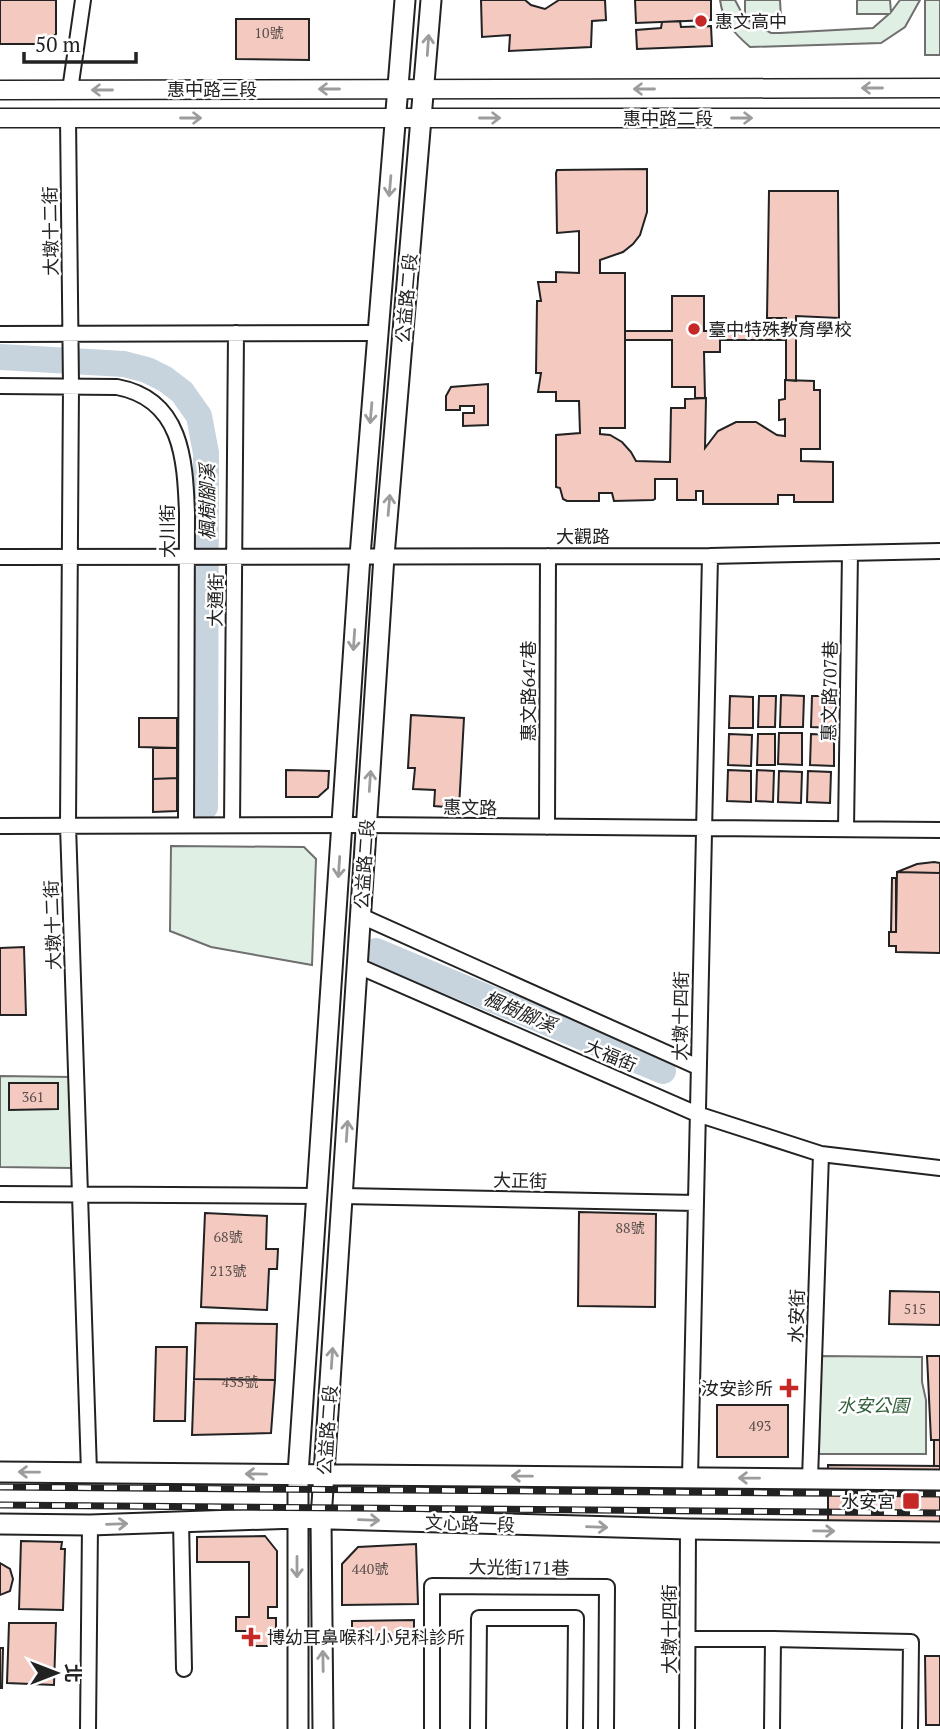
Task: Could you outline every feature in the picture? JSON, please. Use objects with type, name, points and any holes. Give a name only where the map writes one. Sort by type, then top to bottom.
[{"type":"main road","name":"公益路二段","points":[[298,1729],[298,1474],[360,556],[405,0]]},
{"type":"main road","name":"公益路二段","points":[[323,1729],[321,1519],[384,556],[431,0]]},
{"type":"main road","points":[[0,1472],[940,1480]]},
{"type":"main road","name":"文心路一段","points":[[0,1524],[90,1525],[296,1518],[688,1529],[940,1532]]},
{"type":"street","points":[[70,90],[83,0]]},
{"type":"street","name":"惠中路二段","points":[[424,89],[940,88]]},
{"type":"street","name":"惠中路三段","points":[[0,90],[424,89]]},
{"type":"street","name":"惠中路三段","points":[[0,118],[395,118]]},
{"type":"street","name":"大墩十二街","points":[[68,118],[71,339],[68,825],[89,1472]]},
{"type":"street","name":"惠中路二段","points":[[395,118],[940,118]]},
{"type":"street","points":[[0,334],[71,339],[236,333],[378,333]]},
{"type":"street","name":"大通街","points":[[232,825],[230,557],[236,333]]},
{"type":"street","name":"大川街","points":[[0,386],[71,381],[131,390],[158,407],[178,439],[185,468],[191,557],[186,825]]},
{"type":"street","name":"大觀路","points":[[191,557],[710,556],[940,551]]},
{"type":"street","name":"惠文路707巷","points":[[846,829],[850,553]]},
{"type":"street","name":"惠文路647巷","points":[[547,827],[548,556]]},
{"type":"street","name":"大墩十四街","points":[[690,1478],[710,556]]},
{"type":"street","points":[[0,557],[191,557]]},
{"type":"street","name":"惠文路","points":[[0,825],[940,830]]},
{"type":"street","name":"大福街","points":[[361,916],[698,1067]]},
{"type":"street","name":"大福街","points":[[358,966],[697,1114],[821,1154],[940,1168]]},
{"type":"street","name":"水安街","points":[[810,1479],[821,1154]]},
{"type":"street","points":[[0,1194],[317,1196]]},
{"type":"street","name":"大正街","points":[[342,1196],[696,1203]]},
{"type":"street","points":[[181,1521],[184,1670]]},
{"type":"street","points":[[89,1729],[90,1525]]},
{"type":"street","name":"大墩十四街","points":[[687,1729],[688,1529]]},
{"type":"street","name":"大光街171巷","points":[[432,1729],[432,1586],[607,1587],[606,1729]]},
{"type":"street","points":[[478,1729],[479,1618],[576,1618],[575,1729]]},
{"type":"street","points":[[688,1639],[911,1643],[910,1729]]},
{"type":"street","points":[[772,1729],[773,1639]]},
{"type":"green space","points":[[720,0],[735,0],[745,19],[745,0],[780,0],[781,19],[747,20],[771,33],[780,33],[873,28],[889,14],[857,14],[857,0],[890,0],[891,12],[900,0],[920,0],[905,27],[881,43],[750,47],[730,26]]},
{"type":"green space","points":[[925,0],[940,0],[940,55],[925,55]]},
{"type":"green space","points":[[171,846],[304,847],[316,859],[312,965],[211,947],[170,931]]},
{"type":"green space","points":[[0,1076],[71,1077],[71,1168],[0,1167]]},
{"type":"green space","name":"水安公園","points":[[820,1356],[922,1357],[922,1382],[926,1400],[926,1454],[819,1454]]},
{"type":"building","points":[[0,0],[56,0],[56,34],[42,44],[0,44]]},
{"type":"building","points":[[481,0],[525,0],[545,9],[559,0],[605,0],[606,20],[592,21],[591,47],[509,51],[510,35],[482,37]]},
{"type":"building","points":[[635,0],[711,0],[711,20],[636,23]]},
{"type":"building","points":[[236,19],[309,19],[309,60],[236,59]]},
{"type":"building","points":[[680,21],[681,27],[711,26],[712,46],[637,49],[636,30],[661,28],[662,22]]},
{"type":"building","points":[[647,169],[647,212],[640,235],[623,252],[600,260],[600,273],[625,273],[625,428],[600,428],[600,434],[610,435],[622,442],[636,461],[670,462],[671,408],[685,408],[685,399],[706,398],[705,448],[718,431],[736,422],[756,422],[777,435],[785,436],[785,419],[779,420],[779,400],[785,399],[785,380],[814,381],[814,390],[820,390],[820,449],[801,449],[801,461],[833,462],[833,502],[794,502],[794,495],[778,495],[778,504],[703,504],[703,491],[696,491],[696,500],[677,500],[677,479],[655,479],[653,500],[614,501],[612,493],[599,493],[599,501],[567,501],[563,499],[560,488],[556,487],[556,435],[580,433],[579,401],[556,401],[556,392],[538,392],[541,373],[536,373],[537,301],[541,301],[538,282],[556,282],[556,272],[579,273],[579,231],[557,233],[556,173],[557,170]]},
{"type":"building","points":[[769,191],[838,191],[839,318],[796,316],[796,381],[786,380],[786,340],[720,340],[720,352],[704,352],[705,398],[695,398],[695,387],[672,387],[672,340],[625,340],[625,331],[672,331],[672,296],[704,296],[704,331],[786,330],[786,318],[767,318]]},
{"type":"building","points":[[488,384],[488,425],[463,426],[463,413],[474,413],[474,406],[446,410],[446,396],[451,387]]},
{"type":"building","points":[[781,695],[804,696],[803,727],[780,727]]},
{"type":"building","points":[[730,696],[753,697],[753,728],[729,728]]},
{"type":"building","points":[[759,696],[776,696],[775,727],[758,727]]},
{"type":"building","points":[[812,696],[835,696],[834,728],[811,727]]},
{"type":"building","points":[[411,715],[464,718],[459,808],[434,806],[435,790],[413,789],[415,768],[408,768]]},
{"type":"building","points":[[139,718],[177,718],[177,748],[139,747]]},
{"type":"building","points":[[779,733],[802,733],[802,765],[778,764]]},
{"type":"building","points":[[729,734],[752,735],[751,766],[728,765]]},
{"type":"building","points":[[758,734],[775,734],[775,765],[757,765]]},
{"type":"building","points":[[811,734],[834,735],[834,766],[810,765]]},
{"type":"building","points":[[153,748],[177,748],[177,778],[153,779]]},
{"type":"building","points":[[286,770],[329,771],[328,788],[318,797],[286,797]]},
{"type":"building","points":[[728,770],[751,771],[751,802],[727,801]]},
{"type":"building","points":[[757,770],[774,771],[773,802],[756,801]]},
{"type":"building","points":[[779,771],[802,772],[801,803],[778,802]]},
{"type":"building","points":[[808,771],[831,772],[830,803],[807,802]]},
{"type":"building","points":[[177,778],[177,811],[153,812],[153,779]]},
{"type":"building","points":[[940,863],[940,873],[897,872],[917,864]]},
{"type":"building","points":[[897,872],[940,873],[940,953],[896,952],[896,946],[889,946],[889,932],[896,932]]},
{"type":"building","points":[[892,878],[896,878],[896,932],[891,932]]},
{"type":"building","points":[[24,947],[26,1015],[0,1015],[0,948]]},
{"type":"building","points":[[9,1083],[58,1083],[58,1109],[9,1110]]},
{"type":"building","points":[[579,1212],[656,1214],[655,1307],[578,1306]]},
{"type":"building","points":[[205,1213],[267,1216],[266,1249],[278,1249],[277,1269],[269,1269],[267,1310],[201,1307]]},
{"type":"building","points":[[890,1291],[940,1292],[940,1325],[889,1324]]},
{"type":"building","points":[[196,1323],[277,1324],[275,1380],[194,1379]]},
{"type":"building","points":[[156,1347],[187,1347],[185,1421],[154,1421]]},
{"type":"building","points":[[927,1356],[940,1356],[940,1440],[931,1440]]},
{"type":"building","points":[[194,1379],[275,1380],[271,1433],[192,1435]]},
{"type":"building","points":[[717,1405],[788,1405],[788,1457],[717,1457]]},
{"type":"building","points":[[934,1440],[940,1440],[940,1466],[934,1466]]},
{"type":"building","points":[[828,1465],[940,1466],[940,1523],[828,1522]]},
{"type":"building","points":[[265,1536],[277,1551],[277,1607],[268,1607],[268,1618],[276,1618],[276,1634],[270,1634],[270,1646],[248,1646],[248,1631],[236,1631],[236,1617],[249,1617],[249,1562],[197,1562],[197,1537]]},
{"type":"building","points":[[21,1541],[62,1542],[61,1549],[65,1549],[63,1610],[19,1609]]},
{"type":"building","points":[[416,1544],[418,1604],[342,1605],[342,1564],[358,1547]]},
{"type":"building","points":[[0,1563],[10,1569],[13,1579],[10,1591],[0,1595]]},
{"type":"building","points":[[414,1620],[414,1641],[352,1642],[352,1621]]},
{"type":"building","points":[[9,1623],[56,1623],[54,1685],[7,1683]]},
{"type":"building","points":[[0,1648],[3,1648],[2,1688],[0,1688]]},
{"type":"building","points":[[925,1656],[940,1656],[940,1725],[926,1725]]},
{"type":"waterway","name":"楓樹腳溪","points":[[0,357],[124,364],[147,370],[182,392],[199,416],[206,453],[205,807]]},
{"type":"waterway","name":"楓樹腳溪","points":[[376,951],[663,1071]]},
{"type":"railway","points":[[0,1487],[940,1494]]},
{"type":"railway","points":[[0,1505],[940,1513]]},
{"type":"place","name":"惠文高中","points":[[701,21]]},
{"type":"place","name":"臺中特殊教育學校","points":[[694,329]]},
{"type":"place","name":"汝安診所","points":[[789,1388]]},
{"type":"place","name":"水安宮","points":[[911,1501]]},
{"type":"place","name":"博幼耳鼻喉科小兒科診所","points":[[251,1637]]}]
